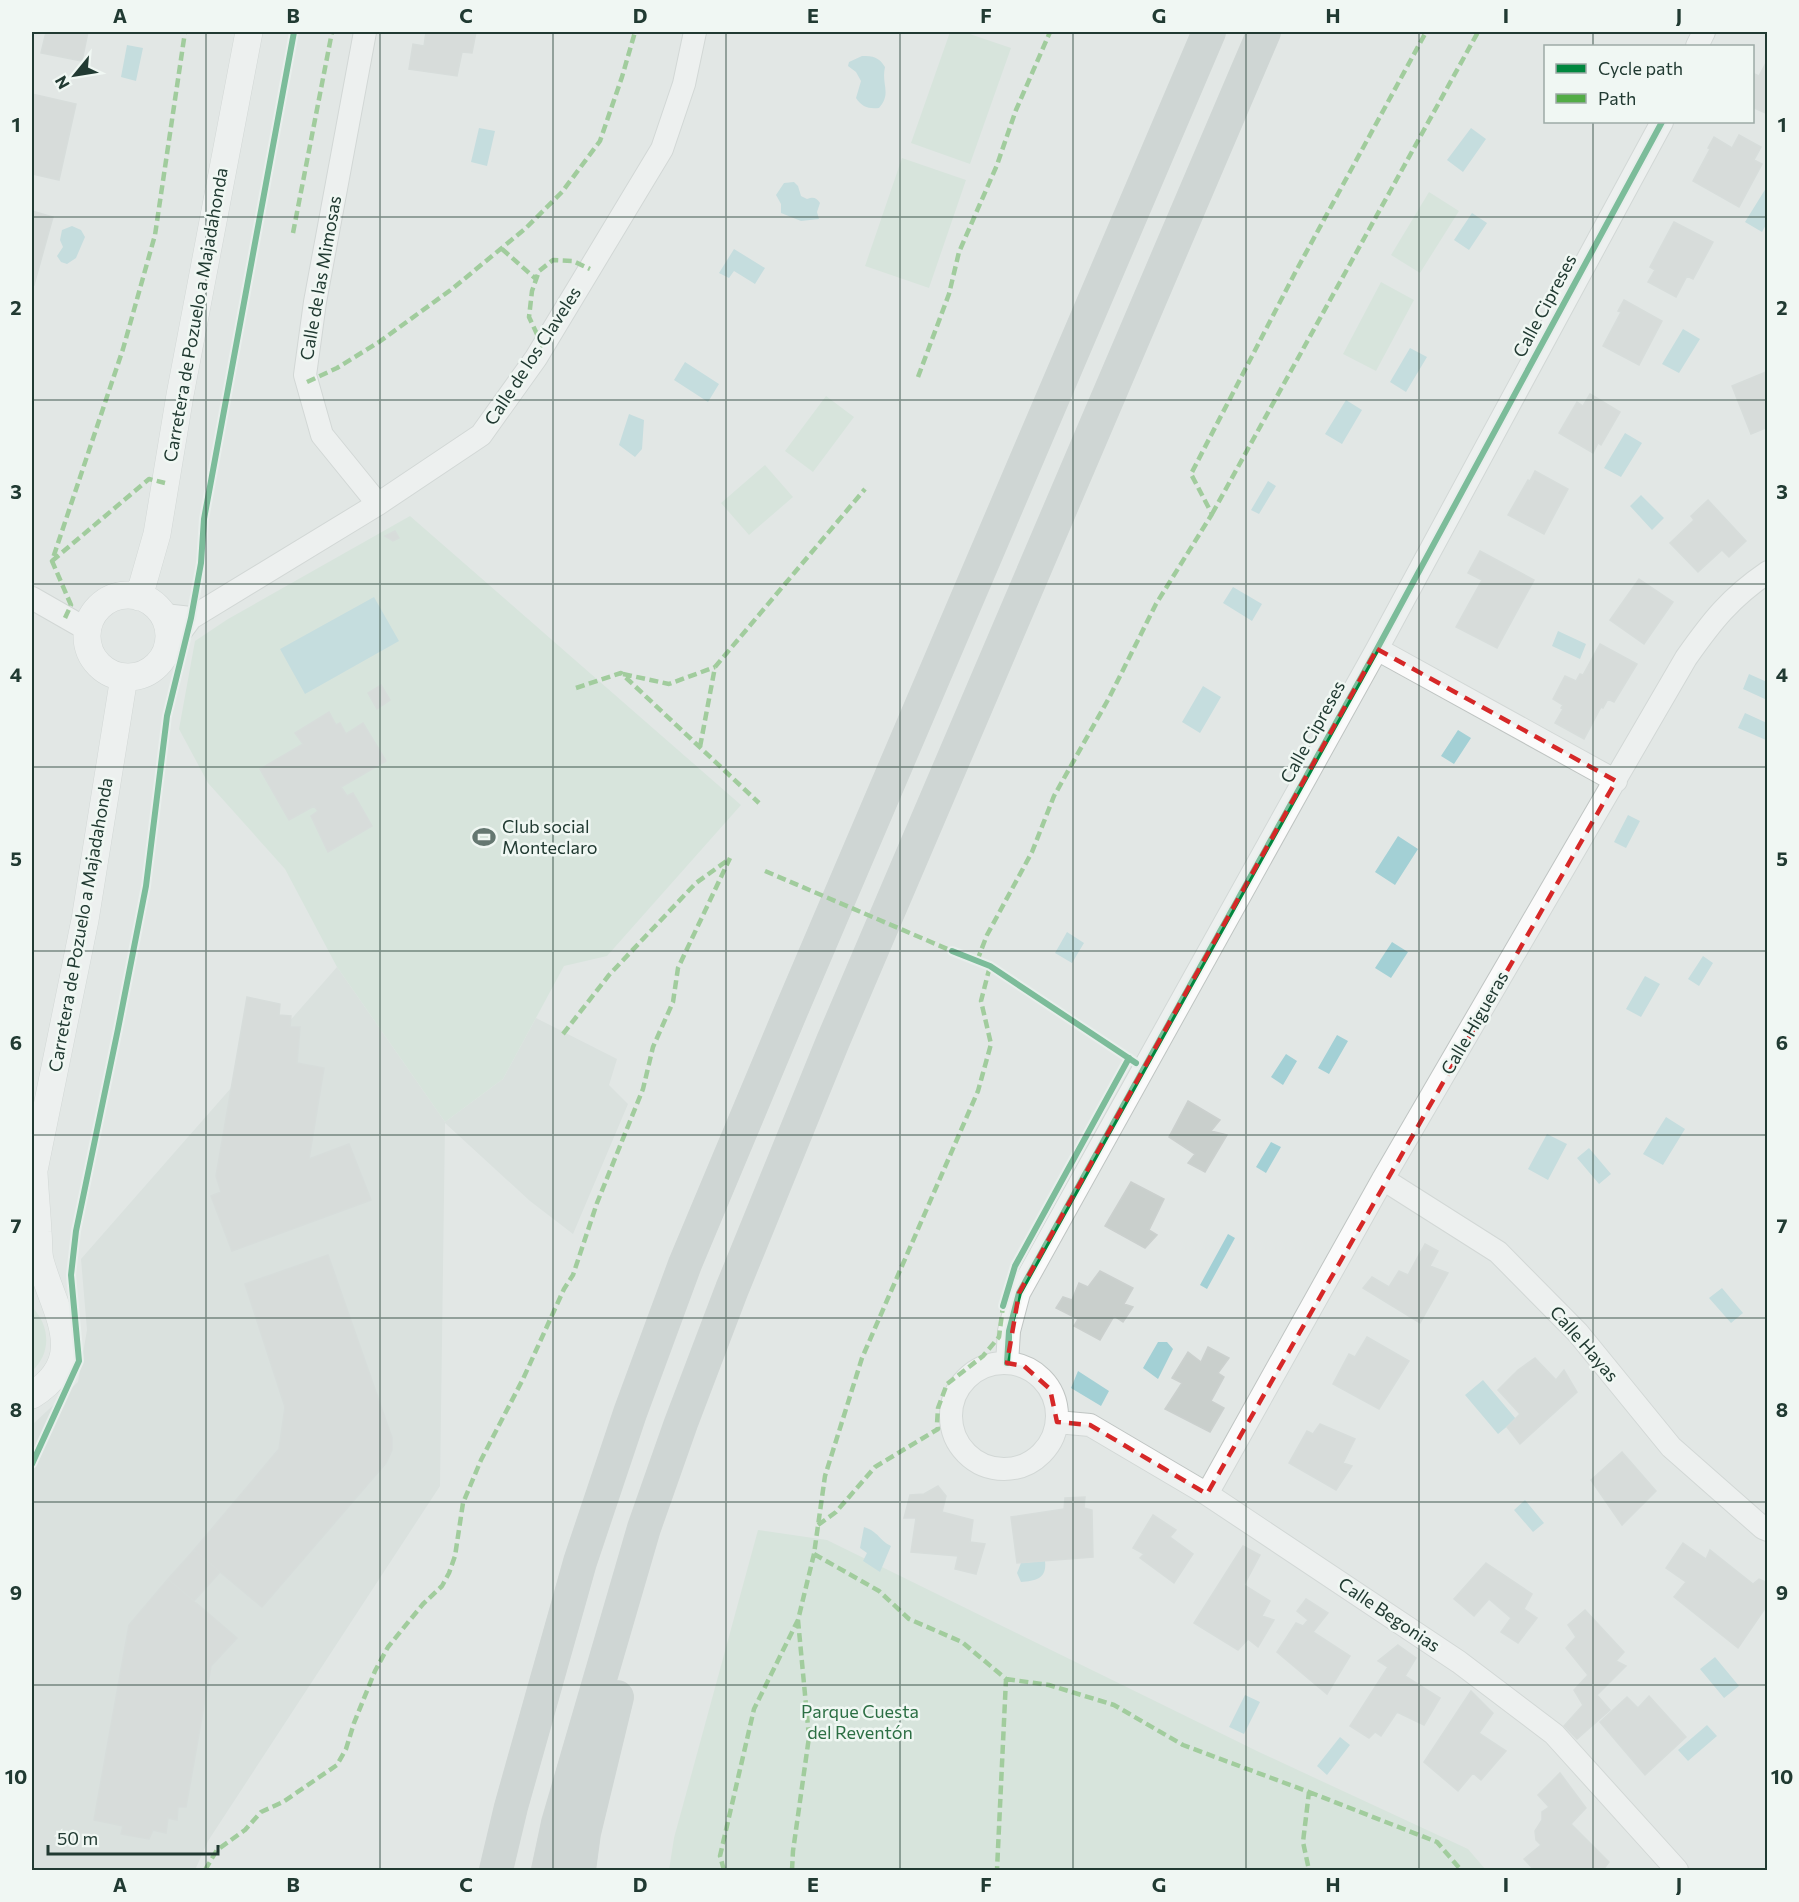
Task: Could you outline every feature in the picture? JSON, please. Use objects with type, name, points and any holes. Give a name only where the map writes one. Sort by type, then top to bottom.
[{"type":"highway","points":[[496,1870],[580,1562],[630,1413],[685,1264],[790,1011],[1209,32]]},
{"type":"highway","points":[[548,1870],[558,1822],[644,1528],[728,1299],[833,1041],[1264,32]]},
{"type":"highway","points":[[579,1870],[584,1833],[622,1677],[644,1528]]},
{"type":"highway","points":[[491,1870],[504,1834]]},
{"type":"street","name":"Carretera de Pozuelo a Majadahonda","points":[[139,597],[157,534],[180,396],[249,32]]},
{"type":"street","name":"Calle de las Mimosas","points":[[365,32],[315,302],[305,375],[322,435],[378,504]]},
{"type":"street","name":"Calle de los Claveles","points":[[168,649],[191,618],[378,504],[481,435],[536,358],[662,149],[684,84],[695,32]]},
{"type":"street","name":"Calle Cipreses","points":[[1007,1362],[1009,1331],[1019,1293],[1377,649],[1661,123]]},
{"type":"street","name":"Calle Higueras","points":[[1207,1494],[1383,1179],[1686,658],[1711,622],[1743,589],[1767,572]]},
{"type":"street","points":[[126,595],[139,597],[151,602],[164,615],[170,634],[168,649],[161,662],[151,671],[138,677],[124,678],[111,674],[92,656],[87,643],[92,617],[100,606],[112,598],[126,595]]},
{"type":"street","points":[[32,598],[88,630]]},
{"type":"street","points":[[164,615],[191,618]]},
{"type":"street","points":[[1377,649],[1616,781]]},
{"type":"street","name":"Carretera de Pozuelo a Majadahonda","points":[[32,1395],[46,1385],[57,1372],[64,1357],[65,1333],[40,1258],[33,1176],[84,920],[124,678]]},
{"type":"street","name":"Calle Hayas","points":[[1383,1179],[1498,1252],[1578,1334],[1671,1447],[1767,1530]]},
{"type":"street","points":[[32,1288],[42,1294],[57,1311]]},
{"type":"street","points":[[1007,1362],[1024,1366],[1039,1375],[1050,1389],[1056,1405],[1057,1422],[1052,1439],[1041,1453],[1027,1463],[1010,1468],[993,1467],[976,1461],[963,1449],[955,1434],[951,1417],[953,1400],[961,1384],[974,1372],[990,1364],[1007,1362]]},
{"type":"street","name":"Calle Begonias","points":[[1057,1422],[1090,1425],[1207,1494],[1459,1662],[1554,1734],[1677,1870]]},
{"type":"highlighted area","points":[[1377,649],[1616,781],[1207,1494],[1090,1425],[1057,1422],[1050,1389],[1024,1366],[1007,1363],[1019,1293]]},
{"type":"shaded area","points":[[337,967],[445,1122],[503,1079],[536,1018],[617,1059],[609,1085],[628,1104],[573,1234],[530,1201],[445,1123],[440,1486],[208,1841],[195,1870],[32,1870],[32,1425],[78,1382],[87,1330],[81,1259]]},
{"type":"green space","points":[[950,32],[964,32],[1011,48],[970,164],[911,143]]},
{"type":"green space","points":[[902,158],[966,180],[929,288],[865,266]]},
{"type":"green space","points":[[1429,192],[1459,211],[1420,273],[1391,255]]},
{"type":"green space","points":[[1381,282],[1414,300],[1376,371],[1343,354]]},
{"type":"green space","points":[[826,396],[854,417],[813,472],[785,451]]},
{"type":"green space","points":[[765,465],[793,497],[749,535],[721,503]]},
{"type":"green space","name":"Club social Monteclaro","points":[[410,516],[741,805],[607,956],[564,966],[503,1079],[445,1122],[337,967],[285,869],[208,783],[179,729],[195,641],[228,619]]},
{"type":"green space","points":[[32,1307],[45,1330],[46,1348],[32,1371]]},
{"type":"green space","name":"Parque Cuesta del Reventón","points":[[758,1530],[827,1540],[1259,1752],[1468,1849],[1486,1870],[669,1870],[674,1838]]},
{"type":"water","points":[[127,45],[143,48],[136,81],[121,77]]},
{"type":"water","points":[[862,56],[875,58],[885,67],[886,93],[879,108],[866,107],[856,98],[861,81],[856,72],[848,66],[849,62]]},
{"type":"water","points":[[479,128],[495,131],[487,166],[471,162]]},
{"type":"water","points":[[1471,128],[1486,139],[1463,172],[1447,160]]},
{"type":"water","points":[[794,182],[801,196],[807,199],[814,198],[820,203],[817,212],[819,219],[801,221],[781,213],[781,204],[776,195],[784,183]]},
{"type":"water","points":[[1766,188],[1767,223],[1762,232],[1745,222]]},
{"type":"water","points":[[1472,213],[1487,223],[1469,250],[1454,240]]},
{"type":"water","points":[[72,226],[81,230],[85,237],[76,258],[67,264],[61,262],[57,256],[63,247],[60,240],[62,230]]},
{"type":"water","points":[[734,249],[765,268],[755,284],[734,271],[729,278],[719,273]]},
{"type":"water","points":[[1683,329],[1700,339],[1679,373],[1662,364]]},
{"type":"water","points":[[1410,348],[1427,357],[1406,392],[1390,382]]},
{"type":"water","points":[[685,362],[719,384],[708,402],[674,380]]},
{"type":"water","points":[[1346,400],[1362,410],[1342,444],[1325,434]]},
{"type":"water","points":[[629,414],[644,420],[642,449],[635,457],[619,445]]},
{"type":"water","points":[[1625,433],[1642,443],[1621,477],[1604,468]]},
{"type":"water","points":[[1268,481],[1276,486],[1259,514],[1251,510]]},
{"type":"water","points":[[1641,495],[1664,518],[1652,530],[1630,506]]},
{"type":"water","points":[[1233,587],[1262,604],[1252,621],[1223,603]]},
{"type":"water","points":[[374,597],[399,641],[305,694],[280,649]]},
{"type":"water","points":[[1558,631],[1586,644],[1580,659],[1552,646]]},
{"type":"water","points":[[1749,674],[1767,682],[1767,700],[1743,689]]},
{"type":"water","points":[[1203,686],[1221,697],[1200,733],[1182,722]]},
{"type":"water","points":[[1745,713],[1767,723],[1766,740],[1738,728]]},
{"type":"water","points":[[1458,730],[1471,738],[1454,764],[1441,756]]},
{"type":"water","points":[[1628,815],[1640,821],[1626,848],[1614,842]]},
{"type":"water","points":[[1398,836],[1418,849],[1395,885],[1375,872]]},
{"type":"water","points":[[1067,932],[1084,943],[1072,963],[1055,953]]},
{"type":"water","points":[[1392,942],[1408,952],[1391,978],[1375,968]]},
{"type":"water","points":[[1703,956],[1713,963],[1699,986],[1688,979]]},
{"type":"water","points":[[1645,976],[1660,984],[1641,1017],[1626,1009]]},
{"type":"water","points":[[1337,1035],[1348,1041],[1329,1074],[1318,1068]]},
{"type":"water","points":[[1286,1054],[1297,1061],[1283,1085],[1271,1077]]},
{"type":"water","points":[[1666,1117],[1685,1129],[1663,1165],[1643,1154]]},
{"type":"water","points":[[1547,1134],[1567,1144],[1548,1180],[1528,1169]]},
{"type":"water","points":[[1271,1142],[1281,1147],[1266,1173],[1256,1167]]},
{"type":"water","points":[[1589,1148],[1611,1174],[1599,1184],[1577,1158]]},
{"type":"water","points":[[1228,1234],[1235,1238],[1207,1289],[1200,1285]]},
{"type":"water","points":[[1722,1288],[1743,1313],[1731,1323],[1709,1298]]},
{"type":"water","points":[[1158,1342],[1167,1342],[1173,1349],[1158,1379],[1143,1368]]},
{"type":"water","points":[[1078,1371],[1109,1391],[1101,1406],[1071,1388]]},
{"type":"water","points":[[1483,1380],[1516,1419],[1498,1434],[1465,1395]]},
{"type":"water","points":[[1525,1500],[1544,1523],[1533,1532],[1514,1510]]},
{"type":"water","points":[[864,1527],[873,1531],[891,1546],[880,1572],[863,1561],[867,1553],[860,1548]]},
{"type":"water","points":[[1045,1561],[1043,1575],[1040,1578],[1021,1582],[1017,1573],[1021,1563]]},
{"type":"water","points":[[1715,1657],[1739,1686],[1724,1698],[1700,1669]]},
{"type":"water","points":[[1245,1695],[1260,1702],[1244,1734],[1229,1727]]},
{"type":"water","points":[[1707,1725],[1717,1736],[1688,1761],[1678,1750]]},
{"type":"water","points":[[1340,1737],[1350,1745],[1327,1775],[1317,1766]]},
{"type":"building","points":[[46,32],[88,32],[82,61],[41,53]]},
{"type":"building","points":[[426,32],[476,32],[472,53],[462,52],[457,76],[409,69],[413,44],[424,46]]},
{"type":"building","points":[[1768,59],[1768,114],[1754,108],[1754,74],[1759,76]]},
{"type":"building","points":[[32,94],[76,104],[59,180],[32,174]]},
{"type":"building","points":[[1739,135],[1761,147],[1754,160],[1762,164],[1739,207],[1693,181],[1714,137],[1732,148]]},
{"type":"building","points":[[32,211],[53,217],[34,285],[32,284]]},
{"type":"building","points":[[1674,222],[1713,242],[1693,279],[1687,276],[1676,297],[1648,282],[1655,270],[1650,267]]},
{"type":"building","points":[[1624,300],[1662,321],[1639,365],[1603,346],[1621,312],[1618,311]]},
{"type":"building","points":[[1768,371],[1768,427],[1751,434],[1732,386]]},
{"type":"building","points":[[1590,394],[1620,412],[1601,445],[1598,443],[1593,453],[1559,433],[1577,402],[1583,406]]},
{"type":"building","points":[[1535,471],[1568,489],[1544,534],[1508,515]]},
{"type":"building","points":[[1708,500],[1746,541],[1729,557],[1722,550],[1698,572],[1670,543],[1694,520],[1691,516]]},
{"type":"building","points":[[395,531],[399,538],[393,541],[385,536]]},
{"type":"building","points":[[1480,551],[1534,580],[1497,648],[1456,627],[1482,580],[1468,573]]},
{"type":"building","points":[[1639,579],[1673,602],[1644,644],[1610,620]]},
{"type":"building","points":[[1600,644],[1637,664],[1614,702],[1608,699],[1603,708],[1601,707],[1584,739],[1555,723],[1563,705],[1553,699],[1565,676],[1576,681],[1580,674],[1583,675]]},
{"type":"building","points":[[381,685],[390,700],[377,709],[368,693]]},
{"type":"building","points":[[329,712],[336,725],[340,723],[346,734],[363,723],[386,761],[341,787],[347,796],[353,793],[372,826],[328,852],[311,816],[318,811],[314,806],[289,820],[260,769],[303,744],[295,733]]},
{"type":"building","points":[[247,997],[280,1004],[279,1015],[291,1016],[290,1027],[300,1027],[297,1063],[324,1068],[309,1159],[349,1144],[371,1200],[232,1251],[211,1196],[221,1192],[216,1176]]},
{"type":"building","points":[[1188,1101],[1220,1120],[1211,1131],[1227,1135],[1205,1172],[1188,1163],[1195,1154],[1169,1137]]},
{"type":"building","points":[[1131,1182],[1164,1199],[1149,1230],[1157,1235],[1145,1248],[1105,1226]]},
{"type":"building","points":[[1425,1244],[1438,1251],[1430,1266],[1448,1273],[1420,1323],[1363,1288],[1372,1277],[1389,1287],[1399,1271],[1408,1275]]},
{"type":"building","points":[[328,1255],[392,1438],[392,1450],[386,1463],[262,1607],[194,1550],[279,1449],[285,1407],[245,1284]]},
{"type":"building","points":[[1100,1271],[1133,1288],[1124,1304],[1133,1307],[1123,1322],[1114,1316],[1100,1340],[1074,1326],[1078,1319],[1056,1308],[1063,1297],[1072,1300],[1079,1283],[1088,1287]]},
{"type":"building","points":[[1367,1337],[1409,1361],[1379,1409],[1333,1384],[1349,1354],[1355,1357]]},
{"type":"building","points":[[1208,1347],[1229,1358],[1218,1373],[1224,1377],[1211,1401],[1224,1408],[1210,1432],[1165,1409],[1182,1383],[1172,1378],[1188,1352],[1201,1362]]},
{"type":"building","points":[[1535,1358],[1556,1380],[1564,1370],[1577,1392],[1520,1444],[1507,1427],[1520,1414],[1498,1390],[1518,1370]]},
{"type":"building","points":[[1320,1424],[1355,1439],[1343,1463],[1352,1466],[1336,1490],[1289,1463],[1307,1431],[1313,1434]]},
{"type":"building","points":[[1622,1452],[1656,1491],[1622,1525],[1591,1480]]},
{"type":"building","points":[[938,1486],[946,1496],[942,1512],[973,1520],[970,1542],[985,1544],[976,1574],[955,1569],[958,1556],[911,1552],[916,1518],[904,1518],[910,1495],[924,1494]]},
{"type":"building","points":[[1085,1497],[1084,1508],[1092,1510],[1093,1557],[1017,1563],[1011,1517],[1064,1509],[1065,1498]]},
{"type":"building","points":[[1153,1515],[1176,1530],[1170,1537],[1193,1554],[1174,1583],[1140,1558],[1144,1554],[1133,1548]]},
{"type":"building","points":[[1683,1543],[1706,1559],[1710,1550],[1753,1584],[1759,1579],[1768,1583],[1768,1604],[1738,1648],[1674,1597],[1686,1582],[1666,1568]]},
{"type":"building","points":[[1243,1546],[1260,1555],[1244,1585],[1270,1601],[1262,1616],[1274,1620],[1258,1647],[1248,1639],[1238,1650],[1194,1623]]},
{"type":"building","points":[[194,1550],[220,1572],[194,1601],[168,1579]]},
{"type":"building","points":[[1486,1563],[1532,1594],[1524,1609],[1537,1618],[1518,1643],[1501,1632],[1511,1618],[1489,1599],[1474,1616],[1454,1599]]},
{"type":"building","points":[[168,1579],[237,1638],[211,1666],[186,1807],[178,1807],[177,1820],[168,1818],[166,1833],[153,1830],[149,1839],[121,1834],[123,1826],[94,1820],[129,1625]]},
{"type":"building","points":[[1306,1599],[1328,1613],[1313,1632],[1350,1656],[1327,1694],[1277,1652],[1296,1623],[1303,1626],[1308,1620],[1297,1611]]},
{"type":"building","points":[[1585,1610],[1624,1652],[1616,1661],[1626,1666],[1597,1695],[1610,1710],[1577,1739],[1564,1726],[1583,1705],[1574,1690],[1588,1675],[1566,1648],[1576,1637],[1568,1625]]},
{"type":"building","points":[[1398,1645],[1416,1658],[1405,1676],[1440,1698],[1424,1725],[1397,1712],[1381,1736],[1375,1732],[1369,1738],[1350,1726],[1388,1667],[1378,1661]]},
{"type":"building","points":[[1471,1691],[1493,1713],[1479,1733],[1506,1751],[1481,1780],[1473,1773],[1458,1791],[1424,1762]]},
{"type":"building","points":[[1649,1696],[1686,1737],[1645,1775],[1600,1722],[1627,1697],[1638,1708]]},
{"type":"building","points":[[1560,1773],[1586,1808],[1571,1824],[1609,1862],[1603,1870],[1534,1870],[1524,1859],[1541,1845],[1536,1840],[1535,1831],[1542,1820],[1542,1812],[1549,1807],[1538,1795]]},
{"type":"marked path","points":[[65,618],[71,605],[52,561],[123,349],[155,235],[185,32]]},
{"type":"marked path","points":[[293,233],[332,32]]},
{"type":"marked path","points":[[307,382],[337,368],[379,342],[452,289],[526,228],[562,192],[600,141],[635,32]]},
{"type":"marked path","points":[[918,377],[949,294],[959,252],[997,165],[1016,110],[1050,32]]},
{"type":"marked path","points":[[977,961],[987,935],[1032,852],[1054,796],[1109,698],[1156,604],[1212,514],[1191,474],[1296,271],[1426,32]]},
{"type":"marked path","points":[[1212,514],[1478,32]]},
{"type":"marked path","points":[[502,249],[536,279]]},
{"type":"marked path","points":[[543,347],[529,317],[532,291],[539,271],[553,260],[573,261],[590,269]]},
{"type":"marked path","points":[[52,561],[149,479],[165,483]]},
{"type":"marked path","points":[[700,747],[715,667],[865,489]]},
{"type":"marked path","points":[[623,674],[669,684],[715,667]]},
{"type":"marked path","points":[[576,688],[621,673],[759,803]]},
{"type":"marked path","points":[[205,1870],[217,1850],[245,1830],[261,1812],[283,1802],[337,1765],[346,1749],[375,1671],[388,1647],[423,1604],[442,1586],[449,1573],[455,1556],[463,1503],[481,1460],[523,1379],[564,1289],[573,1275],[597,1203],[643,1089],[653,1047],[673,1002],[678,968],[730,858]]},
{"type":"marked path","points":[[563,1034],[609,975],[696,883],[728,860]]},
{"type":"marked path","points":[[765,871],[952,951]]},
{"type":"marked path","points":[[724,1870],[720,1856],[754,1709],[798,1620],[814,1554],[825,1476],[862,1358],[978,1091],[991,1044],[981,1001],[990,966]]},
{"type":"marked path","points":[[818,1525],[836,1512],[875,1467],[938,1429],[938,1408],[947,1384],[983,1356],[999,1337],[1003,1306]]},
{"type":"marked path","points":[[814,1554],[879,1591],[909,1619],[962,1642],[1006,1679],[997,1870]]},
{"type":"marked path","points":[[792,1870],[809,1737],[798,1620]]},
{"type":"marked path","points":[[1006,1679],[1049,1685],[1114,1705],[1183,1745],[1309,1792],[1303,1842],[1309,1870]]},
{"type":"marked path","points":[[1309,1792],[1437,1842],[1461,1870]]},
{"type":"cycle path","points":[[32,1464],[79,1361],[71,1275],[76,1231],[146,886],[167,716],[191,618],[201,563],[204,519],[294,32]]},
{"type":"cycle path","points":[[1007,1363],[1009,1331],[1019,1293],[1377,649],[1661,123]]},
{"type":"cycle path","points":[[952,951],[990,966],[1136,1063]]},
{"type":"cycle path","points":[[1003,1306],[1015,1266],[1129,1058]]},
{"type":"place","name":"Club social Monteclaro","points":[[484,837]]}]
